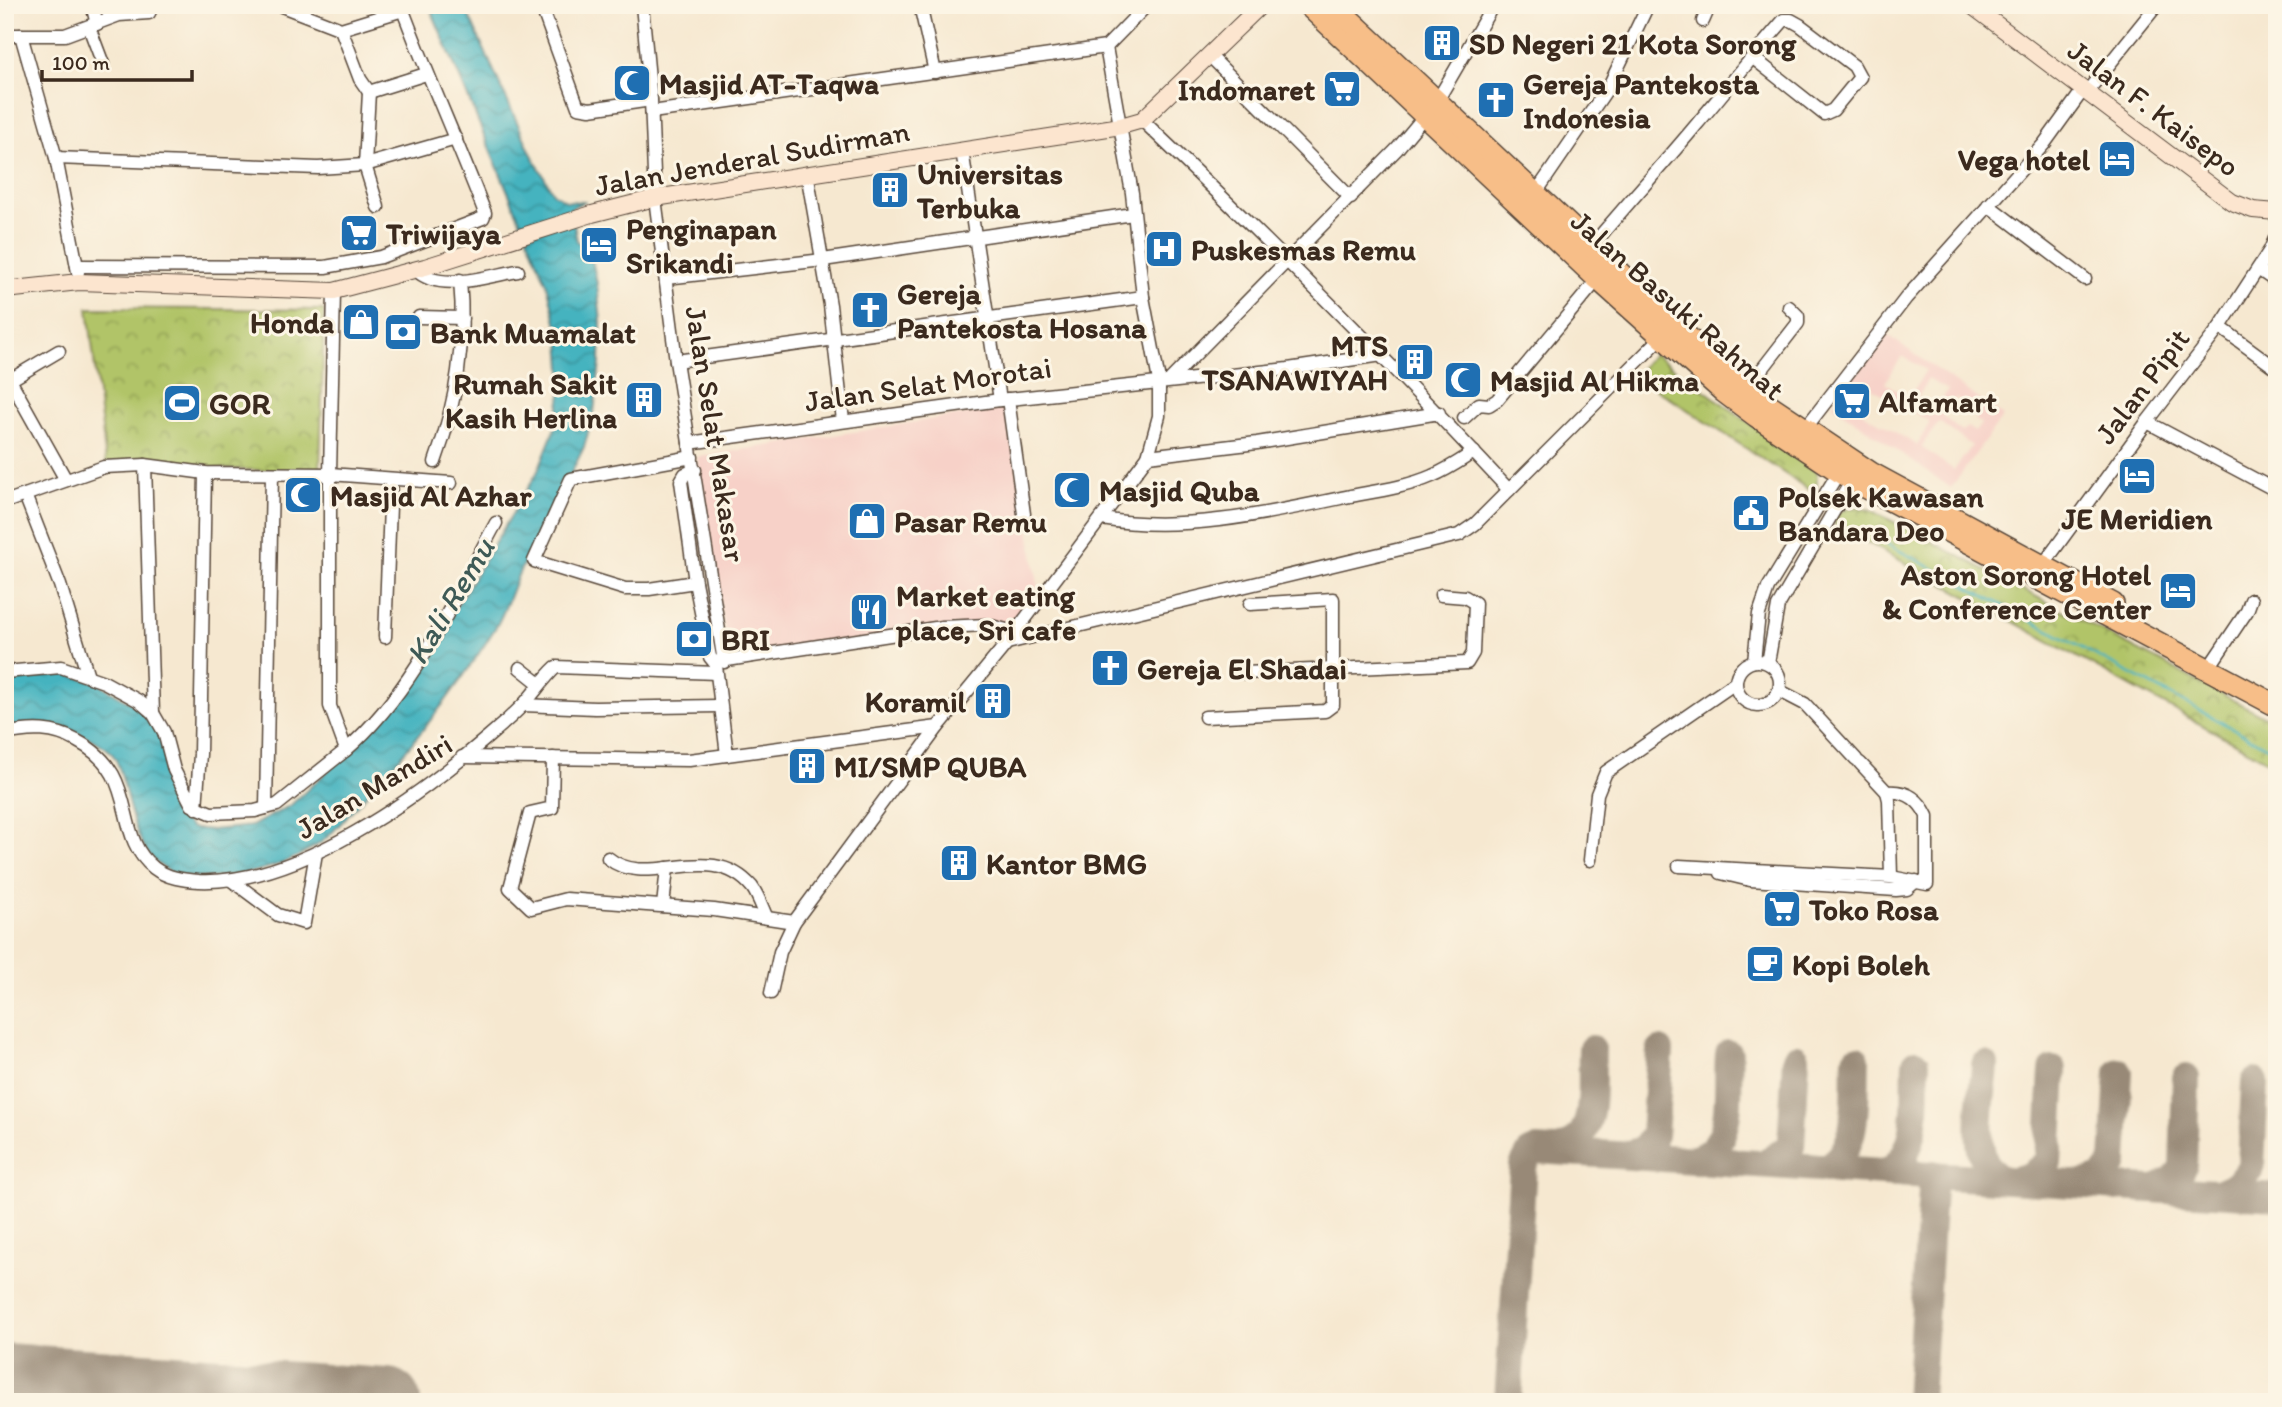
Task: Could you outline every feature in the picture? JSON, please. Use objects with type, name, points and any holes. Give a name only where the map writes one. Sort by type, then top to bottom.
[{"type":"highway","name":"Jalan Basuki Rahmat","points":[[1308,5],[1431,108],[1598,279],[1642,308],[1662,337],[1724,392],[1850,469],[2175,645],[2277,706]]},
{"type":"highway","points":[[1334,5],[1431,108],[1535,194],[1590,248],[1642,308],[1746,390],[1804,430],[1850,469],[2043,565],[2175,645],[2214,660],[2277,691]]},
{"type":"main road","name":"Jalan Jenderal Sudirman","points":[[5,290],[78,274],[334,290],[416,270],[592,214],[655,198],[1121,126],[1142,120],[1261,5]]},
{"type":"main road","name":"Jalan F. Kaisepo","points":[[1971,5],[2232,202],[2253,210],[2277,212]]},
{"type":"street","points":[[92,5],[93,25],[103,64]]},
{"type":"street","points":[[5,35],[65,35],[119,15],[149,13],[153,5]]},
{"type":"street","points":[[21,35],[56,158],[78,274],[326,267],[381,257],[484,216],[456,139],[426,74],[402,7],[341,29],[279,5]]},
{"type":"street","points":[[541,5],[578,107],[590,109],[652,106],[935,72],[1106,47],[1147,5]]},
{"type":"street","name":"Jalan Selat Makasar","points":[[642,5],[652,106],[655,198],[719,666]]},
{"type":"street","points":[[920,5],[935,72]]},
{"type":"street","points":[[1165,380],[1351,198],[1431,108],[1493,5]]},
{"type":"street","points":[[1535,194],[1609,86],[1648,5]]},
{"type":"street","points":[[1703,21],[1710,5]]},
{"type":"street","points":[[1804,430],[1906,298],[2044,144],[2157,5]]},
{"type":"street","points":[[1590,248],[1752,57],[1784,20],[1791,20],[1854,66],[1860,76],[1833,110],[1824,114],[1752,57]]},
{"type":"street","points":[[341,29],[360,79],[369,92],[365,165],[378,206]]},
{"type":"street","points":[[771,993],[780,952],[794,922],[938,727],[1007,643],[1148,456],[1165,380],[1143,297],[1121,126],[1106,47]]},
{"type":"street","points":[[1210,56],[1351,198]]},
{"type":"street","points":[[369,92],[426,74]]},
{"type":"street","points":[[1142,120],[1289,260],[1439,413],[1509,490]]},
{"type":"street","points":[[56,158],[318,167],[365,165],[456,139]]},
{"type":"street","points":[[962,150],[1024,514]]},
{"type":"street","points":[[807,173],[823,260],[843,421]]},
{"type":"street","points":[[1988,205],[2085,279]]},
{"type":"street","points":[[666,278],[823,260],[1133,214]]},
{"type":"street","name":"Jalan Pipit","points":[[2043,565],[2220,327],[2277,234]]},
{"type":"street","points":[[381,257],[388,278]]},
{"type":"street","points":[[2258,269],[2277,282]]},
{"type":"street","points":[[416,270],[432,282],[518,271]]},
{"type":"street","points":[[435,462],[454,404],[462,318],[460,279]]},
{"type":"street","points":[[1464,418],[1479,404],[1489,405],[1497,400],[1598,279]]},
{"type":"street","points":[[334,290],[330,474],[330,706],[346,750]]},
{"type":"street","points":[[676,360],[1143,297]]},
{"type":"street","points":[[1746,390],[1795,328],[1798,316],[1789,307]]},
{"type":"street","points":[[419,317],[462,318]]},
{"type":"street","points":[[2220,327],[2277,369]]},
{"type":"street","points":[[1007,643],[1459,536],[1475,524],[1662,337]]},
{"type":"street","points":[[59,351],[8,382],[66,480]]},
{"type":"street","name":"Jalan Selat Morotai","points":[[689,443],[1004,399],[1288,369],[1382,355]]},
{"type":"street","points":[[1148,456],[1257,443],[1439,413]]},
{"type":"street","points":[[2147,422],[2277,491]]},
{"type":"street","points":[[1102,519],[1147,525],[1177,524],[1329,500],[1419,481],[1444,471],[1474,452]]},
{"type":"street","points":[[693,464],[571,479],[534,561],[625,589],[649,589],[695,582]]},
{"type":"street","points":[[693,464],[681,481],[695,582],[710,657],[719,666],[719,706],[727,755]]},
{"type":"street","points":[[5,502],[112,465],[145,465],[205,473],[330,474],[451,483]]},
{"type":"street","points":[[145,465],[153,713]]},
{"type":"street","points":[[1754,661],[1769,663],[1777,670],[1781,680],[1780,691],[1774,700],[1754,705],[1738,693],[1735,683],[1738,673],[1754,661],[1765,594],[1850,469]]},
{"type":"street","points":[[1769,663],[1778,606],[1850,469]]},
{"type":"street","points":[[196,808],[201,728],[205,473]]},
{"type":"street","points":[[266,808],[272,474]]},
{"type":"street","points":[[384,637],[391,479]]},
{"type":"street","points":[[25,495],[60,585],[88,676]]},
{"type":"street","points":[[5,672],[61,667],[88,676],[139,701],[153,713],[164,732],[174,770],[196,808],[211,813],[266,808],[298,792],[371,728],[401,688],[496,523]]},
{"type":"street","points":[[1244,673],[1467,663],[1473,653],[1475,603],[1465,597],[1441,595]]},
{"type":"street","points":[[1205,717],[1328,710],[1334,700],[1333,599],[1250,604]]},
{"type":"street","points":[[2214,660],[2247,611],[2250,600]]},
{"type":"street","points":[[462,757],[523,705],[558,667],[719,666],[942,627],[987,625],[1015,632]]},
{"type":"street","points":[[520,668],[540,684]]},
{"type":"street","points":[[1590,860],[1597,794],[1606,772],[1735,683]]},
{"type":"street","points":[[1780,691],[1805,704],[1887,792],[1892,821],[1891,877]]},
{"type":"street","points":[[523,705],[595,708],[719,706]]},
{"type":"street","name":"Jalan Mandiri","points":[[5,734],[45,730],[90,747],[110,766],[137,847],[154,868],[184,880],[231,880],[278,869],[316,853],[371,822],[462,757],[689,760],[938,727]]},
{"type":"street","points":[[554,758],[552,808],[530,813],[510,888],[531,908],[547,901],[566,899],[766,916],[794,922]]},
{"type":"street","points":[[1853,881],[1891,877],[1927,884],[1927,816],[1923,807],[1907,794],[1887,792]]},
{"type":"street","points":[[231,880],[278,915],[304,923],[316,853]]},
{"type":"street","points":[[608,858],[622,868],[708,864],[730,871],[751,886],[766,916]]},
{"type":"street","points":[[1679,866],[1853,881],[1896,890],[1907,889],[1916,881]]},
{"type":"street","points":[[663,906],[667,868]]},
{"type":"shaded area","points":[[1883,332],[2003,416],[1951,488],[1832,405]],"holes":[[[1902,356],[1926,370],[1909,398],[1885,383]],[[1856,379],[1930,422],[1917,445],[1843,401]],[[1928,379],[1948,390],[1935,412],[1916,401]],[[1956,398],[1978,415],[1975,419],[1981,424],[1975,432],[1967,427],[1962,432],[1942,416]],[[1939,422],[1972,446],[1954,470],[1921,447]]]},
{"type":"shaded area","name":"Pasar Remu","points":[[1009,407],[1038,585],[1008,633],[963,628],[730,665],[697,457]]},
{"type":"green space","points":[[88,308],[324,310],[320,473],[106,463]]},
{"type":"green space","points":[[1654,354],[1817,472],[1817,495],[1635,375]]},
{"type":"green space","points":[[1857,507],[1871,510],[2277,723],[2277,766],[1834,524],[1841,511]]},
{"type":"water","points":[[429,5],[464,5],[531,153],[553,193],[566,201],[583,202],[571,208],[577,241],[591,254],[597,284],[601,322],[600,363],[594,412],[584,447],[534,549],[522,567],[497,625],[432,719],[395,763],[330,835],[299,856],[273,866],[232,876],[184,876],[169,871],[147,852],[134,824],[117,763],[105,748],[68,729],[50,725],[33,724],[5,729],[5,677],[52,671],[96,682],[148,713],[162,742],[181,819],[192,828],[212,830],[252,826],[291,805],[386,717],[407,688],[537,473],[555,428],[563,384],[560,338],[547,284]]},
{"type":"waterway","points":[[1872,536],[2277,752]]},
{"type":"taxiway","points":[[1558,1150],[1572,1144],[1587,1123],[1592,1094],[1592,1049]]},
{"type":"taxiway","points":[[1625,1155],[1643,1150],[1654,1135],[1660,1051]]},
{"type":"taxiway","points":[[1695,1159],[1718,1142],[1723,1130],[1727,1115],[1729,1054]]},
{"type":"taxiway","points":[[1765,1163],[1791,1146],[1796,1058]]},
{"type":"taxiway","points":[[1827,1167],[1838,1159],[1851,1134],[1856,1059]]},
{"type":"taxiway","points":[[1889,1170],[1900,1161],[1912,1137],[1916,1063]]},
{"type":"taxiway","points":[[1985,1065],[1980,1145],[1991,1171],[2002,1179]]},
{"type":"taxiway","points":[[2017,1180],[2030,1176],[2048,1162],[2053,1070]]},
{"type":"taxiway","points":[[2083,1184],[2103,1177],[2114,1162],[2119,1072]]},
{"type":"taxiway","points":[[2156,1189],[2175,1179],[2183,1167],[2186,1078]]},
{"type":"taxiway","points":[[2217,1193],[2237,1185],[2251,1167],[2255,1082]]},
{"type":"taxiway","points":[[1508,1402],[1523,1166],[1530,1153],[1537,1150],[2277,1197]]},
{"type":"taxiway","points":[[1919,1402],[1933,1174]]},
{"type":"runway","points":[[5,1377],[387,1402]]},
{"type":"place","name":"SD Negeri 21 Kota Sorong","points":[[1442,43]]},
{"type":"place","name":"Masjid AT-Taqwa","points":[[632,83]]},
{"type":"place","name":"Indomaret","points":[[1342,89]]},
{"type":"place","name":"Gereja Pantekosta Indonesia","points":[[1496,100]]},
{"type":"place","name":"Vega hotel","points":[[2117,159]]},
{"type":"place","name":"Universitas Terbuka","points":[[890,190]]},
{"type":"place","name":"Triwijaya","points":[[359,233]]},
{"type":"place","name":"Penginapan Srikandi","points":[[599,245]]},
{"type":"place","name":"Puskesmas Remu","points":[[1164,249]]},
{"type":"place","name":"Gereja Pantekosta Hosana","points":[[870,310]]},
{"type":"place","name":"Honda","points":[[361,322]]},
{"type":"place","name":"Bank Muamalat","points":[[403,332]]},
{"type":"place","name":"MTS TSANAWIYAH","points":[[1415,362]]},
{"type":"place","name":"Masjid Al Hikma","points":[[1463,380]]},
{"type":"place","name":"Rumah Sakit Kasih Herlina","points":[[644,400]]},
{"type":"place","name":"Alfamart","points":[[1852,401]]},
{"type":"place","name":"GOR","points":[[182,403]]},
{"type":"place","name":"JE Meridien","points":[[2137,476]]},
{"type":"place","name":"Masjid Quba","points":[[1072,490]]},
{"type":"place","name":"Masjid Al Azhar","points":[[303,495]]},
{"type":"place","name":"Polsek Kawasan Bandara Deo","points":[[1751,513]]},
{"type":"place","name":"Pasar Remu","points":[[867,521]]},
{"type":"place","name":"Aston Sorong Hotel & Conference Center","points":[[2178,591]]},
{"type":"place","name":"Market eating place, Sri cafe","points":[[869,612]]},
{"type":"place","name":"BRI","points":[[694,639]]},
{"type":"place","name":"Gereja El Shadai","points":[[1110,668]]},
{"type":"place","name":"Koramil","points":[[993,701]]},
{"type":"place","name":"MI/SMP QUBA","points":[[807,766]]},
{"type":"place","name":"Kantor BMG","points":[[959,863]]},
{"type":"place","name":"Toko Rosa","points":[[1782,909]]},
{"type":"place","name":"Kopi Boleh","points":[[1765,964]]},
{"type":"water label","name":"Kali Remu","points":[[450,601]]}]
